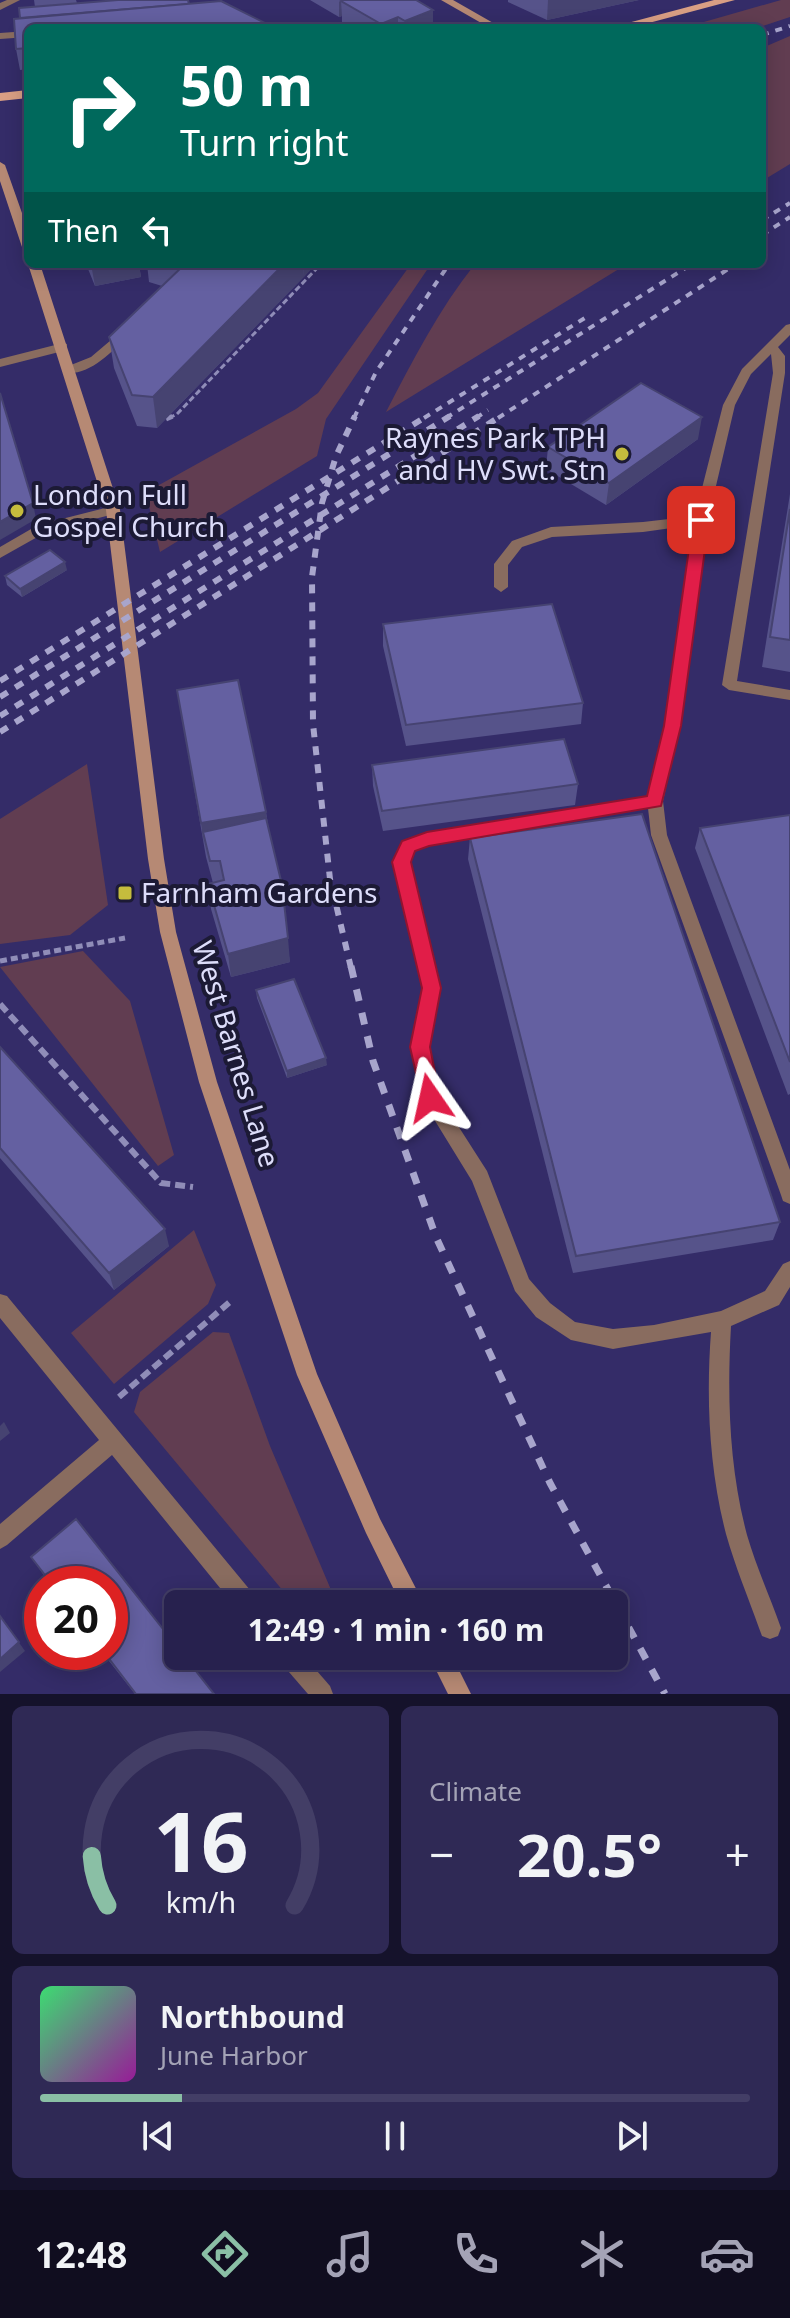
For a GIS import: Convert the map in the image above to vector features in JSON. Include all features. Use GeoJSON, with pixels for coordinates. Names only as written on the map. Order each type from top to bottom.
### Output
{"type":"FeatureCollection","features":[{"type":"Feature","properties":{"kind":"main road"},"geometry":{"type":"LineString","coordinates":[[446,0],[490,24]]}},
{"type":"Feature","properties":{"kind":"main road"},"geometry":{"type":"LineString","coordinates":[[631,24],[729,0]]}},
{"type":"Feature","properties":{"kind":"main road"},"geometry":{"type":"LineString","coordinates":[[0,97],[24,94]]}},
{"type":"Feature","properties":{"kind":"main road"},"geometry":{"type":"LineString","coordinates":[[0,165],[24,235]]}},
{"type":"Feature","properties":{"kind":"main road","name":"West Barnes Lane"},"geometry":{"type":"LineString","coordinates":[[35,268],[113,510],[156,859],[168,932],[204,1067],[307,1375],[373,1526],[406,1590]]}},
{"type":"Feature","properties":{"kind":"main road"},"geometry":{"type":"LineString","coordinates":[[447,1670],[460,1694]]}},
{"type":"Feature","properties":{"kind":"street"},"geometry":{"type":"LineString","coordinates":[[0,7],[15,0]]}},
{"type":"Feature","properties":{"kind":"street"},"geometry":{"type":"LineString","coordinates":[[0,36],[24,34]]}},
{"type":"Feature","properties":{"kind":"street"},"geometry":{"type":"LineString","coordinates":[[70,370],[95,360],[139,320]]}},
{"type":"Feature","properties":{"kind":"street"},"geometry":{"type":"LineString","coordinates":[[790,328],[746,372],[729,405],[701,520],[672,726],[655,801],[659,835],[790,1195]]}},
{"type":"Feature","properties":{"kind":"street"},"geometry":{"type":"LineString","coordinates":[[771,346],[779,356],[779,373],[729,685],[790,695]]}},
{"type":"Feature","properties":{"kind":"street"},"geometry":{"type":"LineString","coordinates":[[0,363],[63,347]]}},
{"type":"Feature","properties":{"kind":"street"},"geometry":{"type":"LineString","coordinates":[[0,553],[43,528],[113,510]]}},
{"type":"Feature","properties":{"kind":"street"},"geometry":{"type":"LineString","coordinates":[[501,587],[501,564],[517,544],[551,532],[701,520]]}},
{"type":"Feature","properties":{"kind":"street"},"geometry":{"type":"LineString","coordinates":[[655,801],[427,839],[408,846],[401,862],[431,988],[420,1047],[430,1098],[480,1177],[522,1285],[543,1310],[571,1331],[613,1339],[722,1320],[772,1298],[790,1270]]}},
{"type":"Feature","properties":{"kind":"street"},"geometry":{"type":"LineString","coordinates":[[0,1303],[235,1590]]}},
{"type":"Feature","properties":{"kind":"street"},"geometry":{"type":"LineString","coordinates":[[722,1320],[718,1376],[722,1453],[737,1534],[770,1628]]}},
{"type":"Feature","properties":{"kind":"street"},"geometry":{"type":"LineString","coordinates":[[0,1538],[113,1441]]}},
{"type":"Feature","properties":{"kind":"street"},"geometry":{"type":"LineString","coordinates":[[302,1670],[322,1694]]}},
{"type":"Feature","properties":{"kind":"path"},"geometry":{"type":"LineString","coordinates":[[166,419],[177,414],[317,268]]}},
{"type":"Feature","properties":{"kind":"path"},"geometry":{"type":"LineString","coordinates":[[0,961],[125,938]]}},
{"type":"Feature","properties":{"kind":"path"},"geometry":{"type":"LineString","coordinates":[[0,1004],[161,1183],[193,1187]]}},
{"type":"Feature","properties":{"kind":"path"},"geometry":{"type":"LineString","coordinates":[[94,1418],[231,1301]]}},
{"type":"Feature","properties":{"kind":"shaded area"},"geometry":{"type":"Polygon","coordinates":[[[790,0],[790,17],[766,25],[697,24],[790,0]]]}},
{"type":"Feature","properties":{"kind":"shaded area"},"geometry":{"type":"Polygon","coordinates":[[[790,36],[790,164],[766,179],[766,46],[790,36]]]}},
{"type":"Feature","properties":{"kind":"shaded area"},"geometry":{"type":"Polygon","coordinates":[[[408,268],[428,268],[326,419],[317,456],[160,552],[149,506],[150,490],[296,409],[318,393],[408,268]]]}},
{"type":"Feature","properties":{"kind":"shaded area"},"geometry":{"type":"Polygon","coordinates":[[[472,268],[620,268],[386,412],[438,317],[472,268]]]}},
{"type":"Feature","properties":{"kind":"shaded area"},"geometry":{"type":"Polygon","coordinates":[[[87,764],[108,905],[70,935],[0,944],[0,819],[87,764]]]}},
{"type":"Feature","properties":{"kind":"shaded area"},"geometry":{"type":"Polygon","coordinates":[[[83,951],[130,1001],[174,1155],[158,1166],[0,967],[83,951]]]}},
{"type":"Feature","properties":{"kind":"shaded area"},"geometry":{"type":"Polygon","coordinates":[[[194,1230],[216,1285],[208,1304],[114,1384],[71,1333],[194,1230]]]}},
{"type":"Feature","properties":{"kind":"shaded area"},"geometry":{"type":"Polygon","coordinates":[[[213,1332],[229,1333],[270,1446],[331,1590],[282,1590],[134,1412],[140,1392],[213,1332]]]}},
{"type":"Feature","properties":{"kind":"building"},"geometry":{"type":"Polygon","coordinates":[[[118,0],[188,0],[189,4],[20,18],[19,8],[118,0]]]}},
{"type":"Feature","properties":{"kind":"building"},"geometry":{"type":"Polygon","coordinates":[[[343,0],[416,0],[433,10],[405,21],[398,17],[381,24],[343,0]]]}},
{"type":"Feature","properties":{"kind":"building"},"geometry":{"type":"Polygon","coordinates":[[[221,1],[267,24],[24,24],[24,48],[16,49],[14,19],[221,1]]]}},
{"type":"Feature","properties":{"kind":"building"},"geometry":{"type":"Polygon","coordinates":[[[181,268],[280,268],[153,397],[132,395],[109,337],[181,268]]]}},
{"type":"Feature","properties":{"kind":"building"},"geometry":{"type":"Polygon","coordinates":[[[641,383],[702,417],[609,483],[548,447],[641,383]]]}},
{"type":"Feature","properties":{"kind":"building"},"geometry":{"type":"Polygon","coordinates":[[[0,393],[33,503],[0,522],[0,393]]]}},
{"type":"Feature","properties":{"kind":"building"},"geometry":{"type":"Polygon","coordinates":[[[790,509],[790,640],[770,637],[790,509]]]}},
{"type":"Feature","properties":{"kind":"building"},"geometry":{"type":"Polygon","coordinates":[[[50,550],[65,562],[20,589],[5,576],[50,550]]]}},
{"type":"Feature","properties":{"kind":"building"},"geometry":{"type":"Polygon","coordinates":[[[552,604],[583,703],[406,725],[383,624],[552,604]]]}},
{"type":"Feature","properties":{"kind":"building"},"geometry":{"type":"Polygon","coordinates":[[[238,680],[266,812],[201,823],[177,690],[238,680]]]}},
{"type":"Feature","properties":{"kind":"building"},"geometry":{"type":"Polygon","coordinates":[[[564,739],[578,784],[382,811],[372,765],[564,739]]]}},
{"type":"Feature","properties":{"kind":"building"},"geometry":{"type":"Polygon","coordinates":[[[642,814],[780,1222],[576,1256],[470,838],[642,814]]]}},
{"type":"Feature","properties":{"kind":"building"},"geometry":{"type":"Polygon","coordinates":[[[790,815],[790,1062],[700,828],[790,815]]]}},
{"type":"Feature","properties":{"kind":"building"},"geometry":{"type":"Polygon","coordinates":[[[266,818],[282,885],[288,938],[228,954],[208,884],[224,880],[220,861],[210,861],[203,832],[266,818]]]}},
{"type":"Feature","properties":{"kind":"building"},"geometry":{"type":"Polygon","coordinates":[[[294,979],[326,1058],[287,1071],[256,990],[294,979]]]}},
{"type":"Feature","properties":{"kind":"building"},"geometry":{"type":"Polygon","coordinates":[[[0,1047],[165,1229],[109,1273],[0,1148],[0,1047]]]}},
{"type":"Feature","properties":{"kind":"building"},"geometry":{"type":"Polygon","coordinates":[[[76,1519],[113,1566],[38,1566],[31,1557],[76,1519]]]}},
{"type":"Feature","properties":{"kind":"building"},"geometry":{"type":"Polygon","coordinates":[[[128,1585],[164,1630],[164,1670],[195,1670],[214,1694],[136,1694],[118,1670],[128,1670],[128,1585]]]}},
{"type":"Feature","properties":{"kind":"building"},"geometry":{"type":"Polygon","coordinates":[[[0,1616],[19,1642],[0,1659],[0,1616]]]}},
{"type":"Feature","properties":{"kind":"railway"},"geometry":{"type":"LineString","coordinates":[[766,34],[790,26]]}},
{"type":"Feature","properties":{"kind":"railway"},"geometry":{"type":"LineString","coordinates":[[766,218],[790,203]]}},
{"type":"Feature","properties":{"kind":"railway"},"geometry":{"type":"LineString","coordinates":[[766,232],[790,217]]}},
{"type":"Feature","properties":{"kind":"railway"},"geometry":{"type":"LineString","coordinates":[[354,418],[376,372],[446,268]]}},
{"type":"Feature","properties":{"kind":"railway"},"geometry":{"type":"LineString","coordinates":[[446,418],[686,268]]}},
{"type":"Feature","properties":{"kind":"railway"},"geometry":{"type":"LineString","coordinates":[[498,418],[730,268]]}},
{"type":"Feature","properties":{"kind":"railway"},"geometry":{"type":"LineString","coordinates":[[424,418],[588,316]]}},
{"type":"Feature","properties":{"kind":"railway"},"geometry":{"type":"LineString","coordinates":[[479,416],[488,410]]}},
{"type":"Feature","properties":{"kind":"railway"},"geometry":{"type":"LineString","coordinates":[[330,476],[355,416]]}},
{"type":"Feature","properties":{"kind":"railway"},"geometry":{"type":"LineString","coordinates":[[330,476],[427,416]]}},
{"type":"Feature","properties":{"kind":"railway"},"geometry":{"type":"LineString","coordinates":[[325,494],[450,416]]}},
{"type":"Feature","properties":{"kind":"railway"},"geometry":{"type":"LineString","coordinates":[[320,515],[479,416]]}},
{"type":"Feature","properties":{"kind":"railway"},"geometry":{"type":"LineString","coordinates":[[318,531],[501,416]]}},
{"type":"Feature","properties":{"kind":"railway"},"geometry":{"type":"LineString","coordinates":[[0,681],[330,476]]}},
{"type":"Feature","properties":{"kind":"railway"},"geometry":{"type":"LineString","coordinates":[[325,494],[330,476]]}},
{"type":"Feature","properties":{"kind":"railway"},"geometry":{"type":"LineString","coordinates":[[0,697],[325,494]]}},
{"type":"Feature","properties":{"kind":"railway"},"geometry":{"type":"LineString","coordinates":[[320,515],[325,494]]}},
{"type":"Feature","properties":{"kind":"railway"},"geometry":{"type":"LineString","coordinates":[[0,716],[320,515]]}},
{"type":"Feature","properties":{"kind":"railway"},"geometry":{"type":"LineString","coordinates":[[318,531],[320,515]]}},
{"type":"Feature","properties":{"kind":"railway"},"geometry":{"type":"LineString","coordinates":[[0,732],[318,531]]}},
{"type":"Feature","properties":{"kind":"railway"},"geometry":{"type":"LineString","coordinates":[[318,531],[312,577],[313,724],[330,879],[351,968]]}},
{"type":"Feature","properties":{"kind":"railway"},"geometry":{"type":"LineString","coordinates":[[351,966],[373,1061],[436,1237],[550,1483],[665,1694]]}},
{"type":"Feature","properties":{"kind":"place","name":"Raynes Park TPH and HV Swt. Stn"},"geometry":{"type":"Point","coordinates":[622,454]}},
{"type":"Feature","properties":{"kind":"place","name":"London Full Gospel Church"},"geometry":{"type":"Point","coordinates":[17,511]}},
{"type":"Feature","properties":{"kind":"place","name":"Farnham Gardens"},"geometry":{"type":"Point","coordinates":[125,893]}},
{"type":"Feature","properties":{"kind":"route"},"geometry":{"type":"LineString","coordinates":[[430,1098],[420,1047],[431,988],[401,862],[408,846],[427,839],[655,801],[672,726],[701,520]]}}]}
